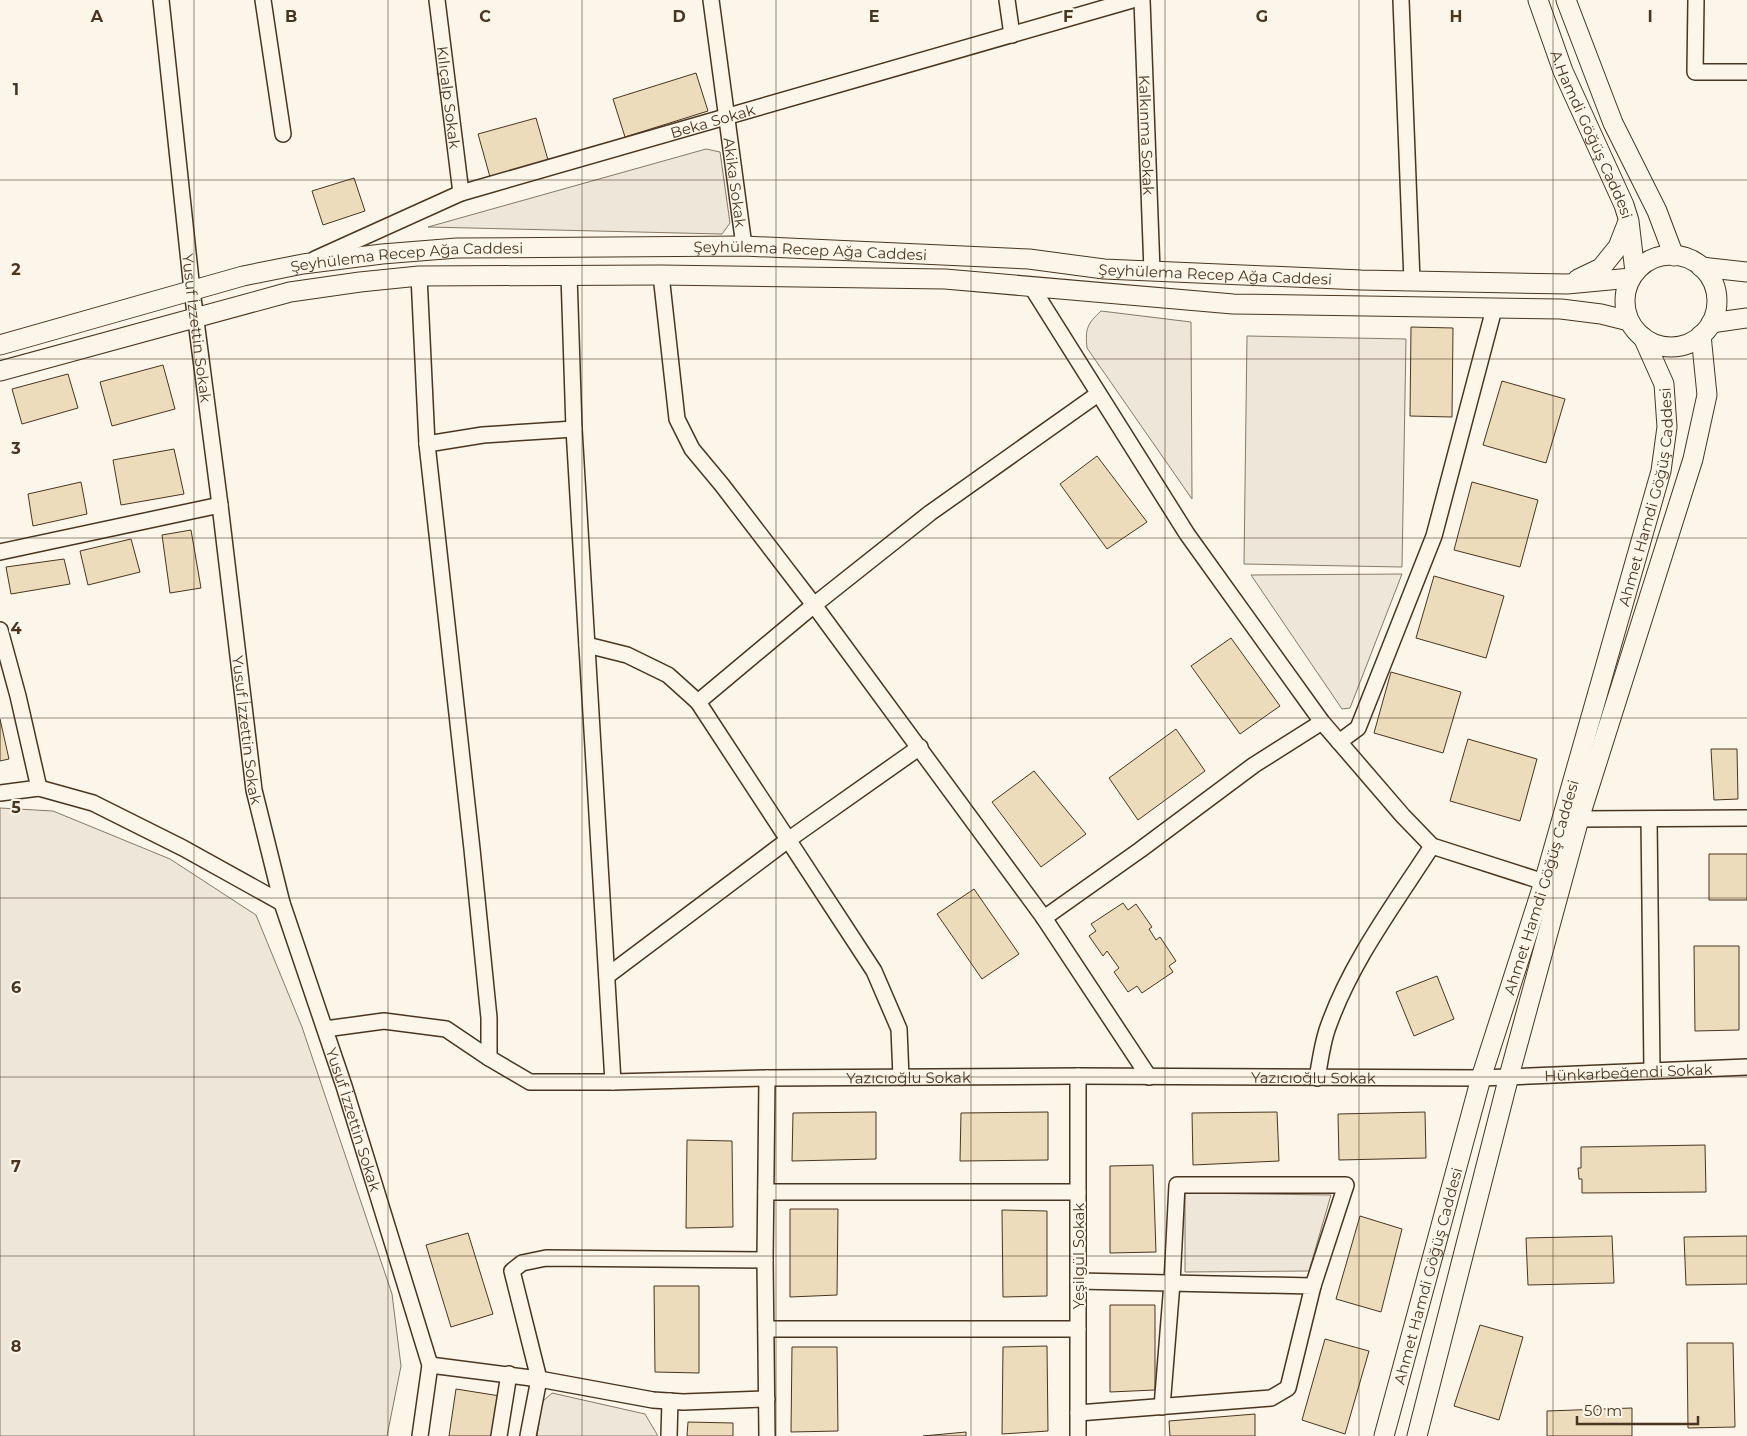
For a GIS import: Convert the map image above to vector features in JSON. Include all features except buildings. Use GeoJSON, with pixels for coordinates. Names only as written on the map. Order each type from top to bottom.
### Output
{"type":"FeatureCollection","features":[{"type":"Feature","properties":{"kind":"street","name":"Yusuf İzzettin Sokak"},"geometry":{"type":"LineString","coordinates":[[161,0],[192,290],[254,790],[282,904],[325,1029],[430,1365],[420,1436]]}},
{"type":"Feature","properties":{"kind":"street"},"geometry":{"type":"LineString","coordinates":[[263,0],[283,134]]}},
{"type":"Feature","properties":{"kind":"street","name":"Kılıçalp Sokak"},"geometry":{"type":"LineString","coordinates":[[437,0],[461,193]]}},
{"type":"Feature","properties":{"kind":"street","name":"Akika Sokak"},"geometry":{"type":"LineString","coordinates":[[710,0],[744,246]]}},
{"type":"Feature","properties":{"kind":"street"},"geometry":{"type":"LineString","coordinates":[[1007,0],[1012,35]]}},
{"type":"Feature","properties":{"kind":"street","name":"Beka Sokak"},"geometry":{"type":"LineString","coordinates":[[302,264],[461,193],[1132,0]]}},
{"type":"Feature","properties":{"kind":"street","name":"Kalkınma Sokak"},"geometry":{"type":"LineString","coordinates":[[1142,0],[1152,271]]}},
{"type":"Feature","properties":{"kind":"street"},"geometry":{"type":"LineString","coordinates":[[1401,0],[1412,281]]}},
{"type":"Feature","properties":{"kind":"street","name":"A.Hamdi Göğüş Caddesi"},"geometry":{"type":"LineString","coordinates":[[1538,0],[1563,71],[1624,205],[1628,220],[1633,275],[1625,299],[1629,321]]}},
{"type":"Feature","properties":{"kind":"street","name":"A.Hamdi Göğüş Caddesi"},"geometry":{"type":"LineString","coordinates":[[1566,0],[1613,123],[1657,211],[1674,256]]}},
{"type":"Feature","properties":{"kind":"street"},"geometry":{"type":"LineString","coordinates":[[1696,0],[1695,72],[1747,72]]}},
{"type":"Feature","properties":{"kind":"street"},"geometry":{"type":"LineString","coordinates":[[1567,284],[1600,268],[1618,247],[1628,220]]}},
{"type":"Feature","properties":{"kind":"street","name":"Şeyhülema Recep Ağa Caddesi"},"geometry":{"type":"LineString","coordinates":[[0,345],[243,276],[302,264],[382,254],[457,248],[744,246],[1019,259],[1104,269],[1412,281],[1567,284],[1633,275]]}},
{"type":"Feature","properties":{"kind":"street"},"geometry":{"type":"LineString","coordinates":[[1629,321],[1643,338],[1657,344],[1672,347],[1688,343],[1706,329],[1714,315],[1716,298],[1712,281],[1701,267],[1689,259],[1667,256],[1653,259],[1640,267],[1633,275]]}},
{"type":"Feature","properties":{"kind":"street"},"geometry":{"type":"LineString","coordinates":[[1701,267],[1747,272]]}},
{"type":"Feature","properties":{"kind":"street"},"geometry":{"type":"LineString","coordinates":[[569,275],[574,429],[613,1082]]}},
{"type":"Feature","properties":{"kind":"street","name":"Şeyhülema Recep Ağa Caddesi"},"geometry":{"type":"LineString","coordinates":[[0,371],[290,292],[418,276],[661,275],[945,279],[1233,304],[1561,309],[1600,314],[1629,321]]}},
{"type":"Feature","properties":{"kind":"street"},"geometry":{"type":"LineString","coordinates":[[661,275],[677,419],[692,449],[814,605],[920,747],[1044,918],[1149,1077]]}},
{"type":"Feature","properties":{"kind":"street"},"geometry":{"type":"LineString","coordinates":[[418,276],[427,444],[472,849],[489,1018],[489,1058]]}},
{"type":"Feature","properties":{"kind":"street"},"geometry":{"type":"LineString","coordinates":[[1031,286],[1186,534],[1322,722],[1403,816],[1432,846],[1544,882]]}},
{"type":"Feature","properties":{"kind":"street"},"geometry":{"type":"LineString","coordinates":[[1340,742],[1358,728],[1434,536],[1494,309]]}},
{"type":"Feature","properties":{"kind":"street"},"geometry":{"type":"LineString","coordinates":[[1706,329],[1747,318]]}},
{"type":"Feature","properties":{"kind":"street","name":"Ahmet Hamdi Göğüş Caddesi"},"geometry":{"type":"LineString","coordinates":[[1417,1436],[1509,1076],[1579,819],[1693,459],[1707,395],[1706,329]]}},
{"type":"Feature","properties":{"kind":"street","name":"Ahmet Hamdi Göğüş Caddesi"},"geometry":{"type":"LineString","coordinates":[[1384,1436],[1481,1078],[1544,882],[1661,471],[1667,427],[1664,384],[1643,338]]}},
{"type":"Feature","properties":{"kind":"street"},"geometry":{"type":"LineString","coordinates":[[698,702],[814,605],[930,513],[1098,394]]}},
{"type":"Feature","properties":{"kind":"street"},"geometry":{"type":"LineString","coordinates":[[427,444],[484,435],[574,429]]}},
{"type":"Feature","properties":{"kind":"street"},"geometry":{"type":"LineString","coordinates":[[0,552],[220,505]]}},
{"type":"Feature","properties":{"kind":"street"},"geometry":{"type":"LineString","coordinates":[[0,630],[18,696],[39,788]]}},
{"type":"Feature","properties":{"kind":"street"},"geometry":{"type":"LineString","coordinates":[[587,645],[627,655],[668,676],[698,702],[874,971],[899,1029],[901,1077]]}},
{"type":"Feature","properties":{"kind":"street"},"geometry":{"type":"LineString","coordinates":[[1044,918],[1140,850],[1254,765],[1322,722]]}},
{"type":"Feature","properties":{"kind":"street"},"geometry":{"type":"LineString","coordinates":[[607,976],[788,840],[920,747]]}},
{"type":"Feature","properties":{"kind":"street"},"geometry":{"type":"LineString","coordinates":[[0,793],[39,788],[93,803],[183,848],[282,904]]}},
{"type":"Feature","properties":{"kind":"street"},"geometry":{"type":"LineString","coordinates":[[1579,819],[1747,818]]}},
{"type":"Feature","properties":{"kind":"street"},"geometry":{"type":"LineString","coordinates":[[1649,819],[1652,1070]]}},
{"type":"Feature","properties":{"kind":"street"},"geometry":{"type":"LineString","coordinates":[[1317,1078],[1327,1031],[1343,991],[1363,955],[1432,846]]}},
{"type":"Feature","properties":{"kind":"street","name":"Yazıcıoğlu Sokak"},"geometry":{"type":"LineString","coordinates":[[325,1029],[384,1021],[446,1029],[489,1058],[530,1082],[901,1077],[1481,1078],[1509,1076]]}},
{"type":"Feature","properties":{"kind":"street","name":"Hünkarbeğendi Sokak"},"geometry":{"type":"LineString","coordinates":[[1509,1076],[1747,1067]]}},
{"type":"Feature","properties":{"kind":"street","name":"Yeşilgül Sokak"},"geometry":{"type":"LineString","coordinates":[[1078,1076],[1078,1436]]}},
{"type":"Feature","properties":{"kind":"street"},"geometry":{"type":"LineString","coordinates":[[767,1078],[765,1260],[767,1436]]}},
{"type":"Feature","properties":{"kind":"street"},"geometry":{"type":"LineString","coordinates":[[1078,1413],[1162,1407],[1271,1398],[1288,1388],[1313,1286],[1346,1185],[1177,1185],[1172,1283],[1162,1407]]}},
{"type":"Feature","properties":{"kind":"street"},"geometry":{"type":"LineString","coordinates":[[766,1192],[1078,1192]]}},
{"type":"Feature","properties":{"kind":"street"},"geometry":{"type":"LineString","coordinates":[[528,1436],[539,1379],[512,1271],[518,1265],[546,1258],[765,1260]]}},
{"type":"Feature","properties":{"kind":"street"},"geometry":{"type":"LineString","coordinates":[[1078,1281],[1313,1286]]}},
{"type":"Feature","properties":{"kind":"street"},"geometry":{"type":"LineString","coordinates":[[766,1329],[1078,1329]]}},
{"type":"Feature","properties":{"kind":"street"},"geometry":{"type":"LineString","coordinates":[[430,1365],[509,1374],[653,1400],[767,1399]]}},
{"type":"Feature","properties":{"kind":"street"},"geometry":{"type":"LineString","coordinates":[[500,1436],[509,1374]]}},
{"type":"Feature","properties":{"kind":"street"},"geometry":{"type":"LineString","coordinates":[[669,1436],[670,1401]]}},
{"type":"Feature","properties":{"kind":"shaded area"},"geometry":{"type":"Polygon","coordinates":[[[706,149],[720,152],[730,223],[722,234],[428,227],[706,149]]]}},
{"type":"Feature","properties":{"kind":"shaded area"},"geometry":{"type":"Polygon","coordinates":[[[1101,311],[1191,322],[1192,499],[1087,348],[1086,336],[1088,327],[1101,311]]]}},
{"type":"Feature","properties":{"kind":"shaded area"},"geometry":{"type":"Polygon","coordinates":[[[1247,336],[1406,339],[1402,567],[1244,564],[1247,336]]]}},
{"type":"Feature","properties":{"kind":"shaded area"},"geometry":{"type":"Polygon","coordinates":[[[1402,574],[1350,708],[1342,709],[1251,575],[1402,574]]]}},
{"type":"Feature","properties":{"kind":"shaded area"},"geometry":{"type":"Polygon","coordinates":[[[0,808],[53,811],[170,859],[256,915],[302,1027],[392,1294],[401,1366],[387,1436],[0,1436],[0,808]]]}},
{"type":"Feature","properties":{"kind":"shaded area"},"geometry":{"type":"Polygon","coordinates":[[[1185,1193],[1331,1195],[1309,1271],[1185,1272],[1185,1193]]]}},
{"type":"Feature","properties":{"kind":"shaded area"},"geometry":{"type":"Polygon","coordinates":[[[552,1393],[645,1414],[658,1436],[537,1436],[542,1402],[552,1393]]]}}]}
